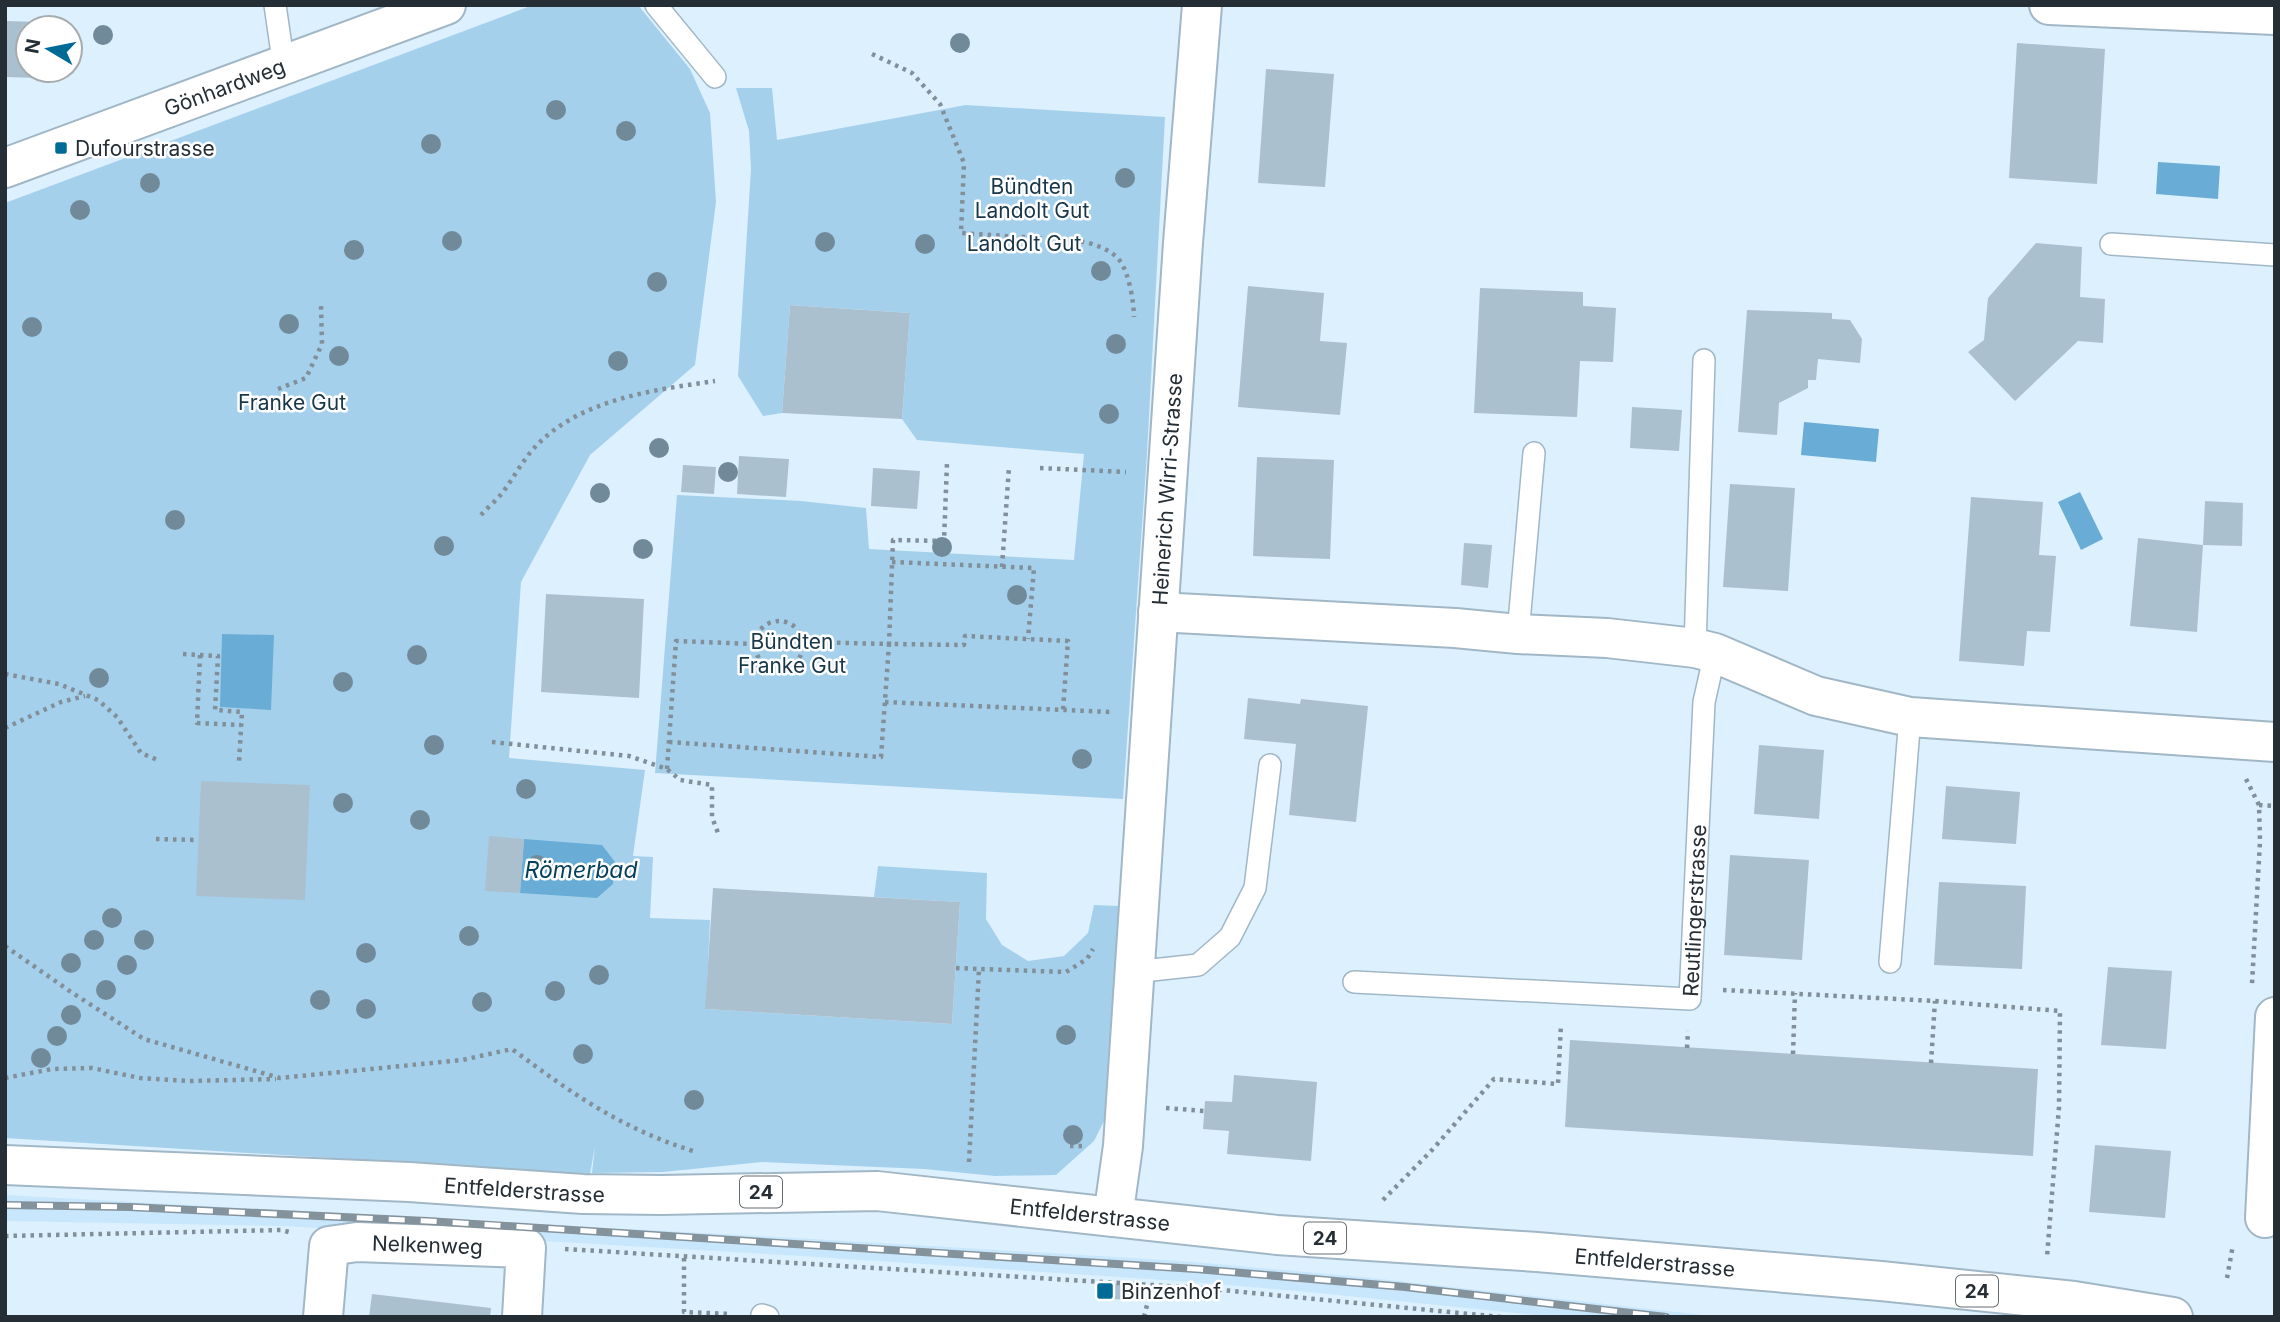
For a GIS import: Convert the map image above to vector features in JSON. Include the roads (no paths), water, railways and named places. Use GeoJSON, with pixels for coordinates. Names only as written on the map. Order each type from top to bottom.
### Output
{"type":"FeatureCollection","features":[{"type":"Feature","properties":{"kind":"street","name":"Gönhardweg"},"geometry":{"type":"LineString","coordinates":[[5,168],[446,5]]}},
{"type":"Feature","properties":{"kind":"street","name":"Heinerich Wirri-Strasse"},"geometry":{"type":"LineString","coordinates":[[1113,1217],[1123,1146],[1183,243],[1202,5]]}},
{"type":"Feature","properties":{"kind":"street"},"geometry":{"type":"LineString","coordinates":[[2049,5],[2275,15]]}},
{"type":"Feature","properties":{"kind":"street"},"geometry":{"type":"LineString","coordinates":[[1158,612],[1607,638],[1705,651],[1816,696],[1910,717],[2275,743]]}},
{"type":"Feature","properties":{"kind":"street"},"geometry":{"type":"LineString","coordinates":[[2265,1219],[2275,1017]]}},
{"type":"Feature","properties":{"kind":"street","name":"Entfelderstrasse"},"geometry":{"type":"LineString","coordinates":[[5,1165],[396,1181],[583,1194],[877,1191],[1277,1235],[1537,1252],[1881,1281],[2074,1301],[2168,1316]]}},
{"type":"Feature","properties":{"kind":"street","name":"Nelkenweg"},"geometry":{"type":"LineString","coordinates":[[323,1317],[329,1246],[357,1242],[526,1248],[522,1317]]}},
{"type":"Feature","properties":{"kind":"lane"},"geometry":{"type":"LineString","coordinates":[[275,5],[284,67]]}},
{"type":"Feature","properties":{"kind":"lane"},"geometry":{"type":"LineString","coordinates":[[656,5],[715,77]]}},
{"type":"Feature","properties":{"kind":"lane"},"geometry":{"type":"LineString","coordinates":[[2111,244],[2275,255]]}},
{"type":"Feature","properties":{"kind":"lane","name":"Reutlingerstrasse"},"geometry":{"type":"LineString","coordinates":[[1354,982],[1690,999],[1704,702],[1704,360]]}},
{"type":"Feature","properties":{"kind":"lane"},"geometry":{"type":"LineString","coordinates":[[1518,634],[1534,453]]}},
{"type":"Feature","properties":{"kind":"lane"},"geometry":{"type":"LineString","coordinates":[[1890,962],[1910,717]]}},
{"type":"Feature","properties":{"kind":"lane"},"geometry":{"type":"LineString","coordinates":[[1134,972],[1198,965],[1230,937],[1255,888],[1270,765]]}},
{"type":"Feature","properties":{"kind":"water"},"geometry":{"type":"Polygon","coordinates":[[[2158,162],[2220,166],[2218,199],[2156,194],[2158,162]]]}},
{"type":"Feature","properties":{"kind":"water"},"geometry":{"type":"Polygon","coordinates":[[[1804,422],[1879,429],[1876,462],[1801,455],[1804,422]]]}},
{"type":"Feature","properties":{"kind":"water"},"geometry":{"type":"Polygon","coordinates":[[[2080,492],[2103,539],[2081,550],[2058,502],[2080,492]]]}},
{"type":"Feature","properties":{"kind":"water"},"geometry":{"type":"Polygon","coordinates":[[[222,634],[274,635],[271,710],[220,707],[222,634]]]}},
{"type":"Feature","properties":{"kind":"water","name":"Römerbad"},"geometry":{"type":"Polygon","coordinates":[[[524,839],[602,845],[615,862],[613,884],[597,898],[520,893],[524,839]]]}},
{"type":"Feature","properties":{"kind":"railway"},"geometry":{"type":"LineString","coordinates":[[5,1205],[129,1207],[427,1221],[1196,1269],[1405,1287],[1666,1317]]}},
{"type":"Feature","properties":{"kind":"place","name":"Dufourstrasse"},"geometry":{"type":"Point","coordinates":[61,148]}},
{"type":"Feature","properties":{"kind":"place","name":"Binzenhof"},"geometry":{"type":"Point","coordinates":[1105,1291]}},
{"type":"Feature","properties":{"kind":"park label","name":"Bündten Landolt Gut"},"geometry":{"type":"Point","coordinates":[1032,198]}},
{"type":"Feature","properties":{"kind":"park label","name":"Landolt Gut"},"geometry":{"type":"Point","coordinates":[1024,243]}},
{"type":"Feature","properties":{"kind":"park label","name":"Franke Gut"},"geometry":{"type":"Point","coordinates":[292,402]}},
{"type":"Feature","properties":{"kind":"park label","name":"Bündten Franke Gut"},"geometry":{"type":"Point","coordinates":[792,653]}}]}
